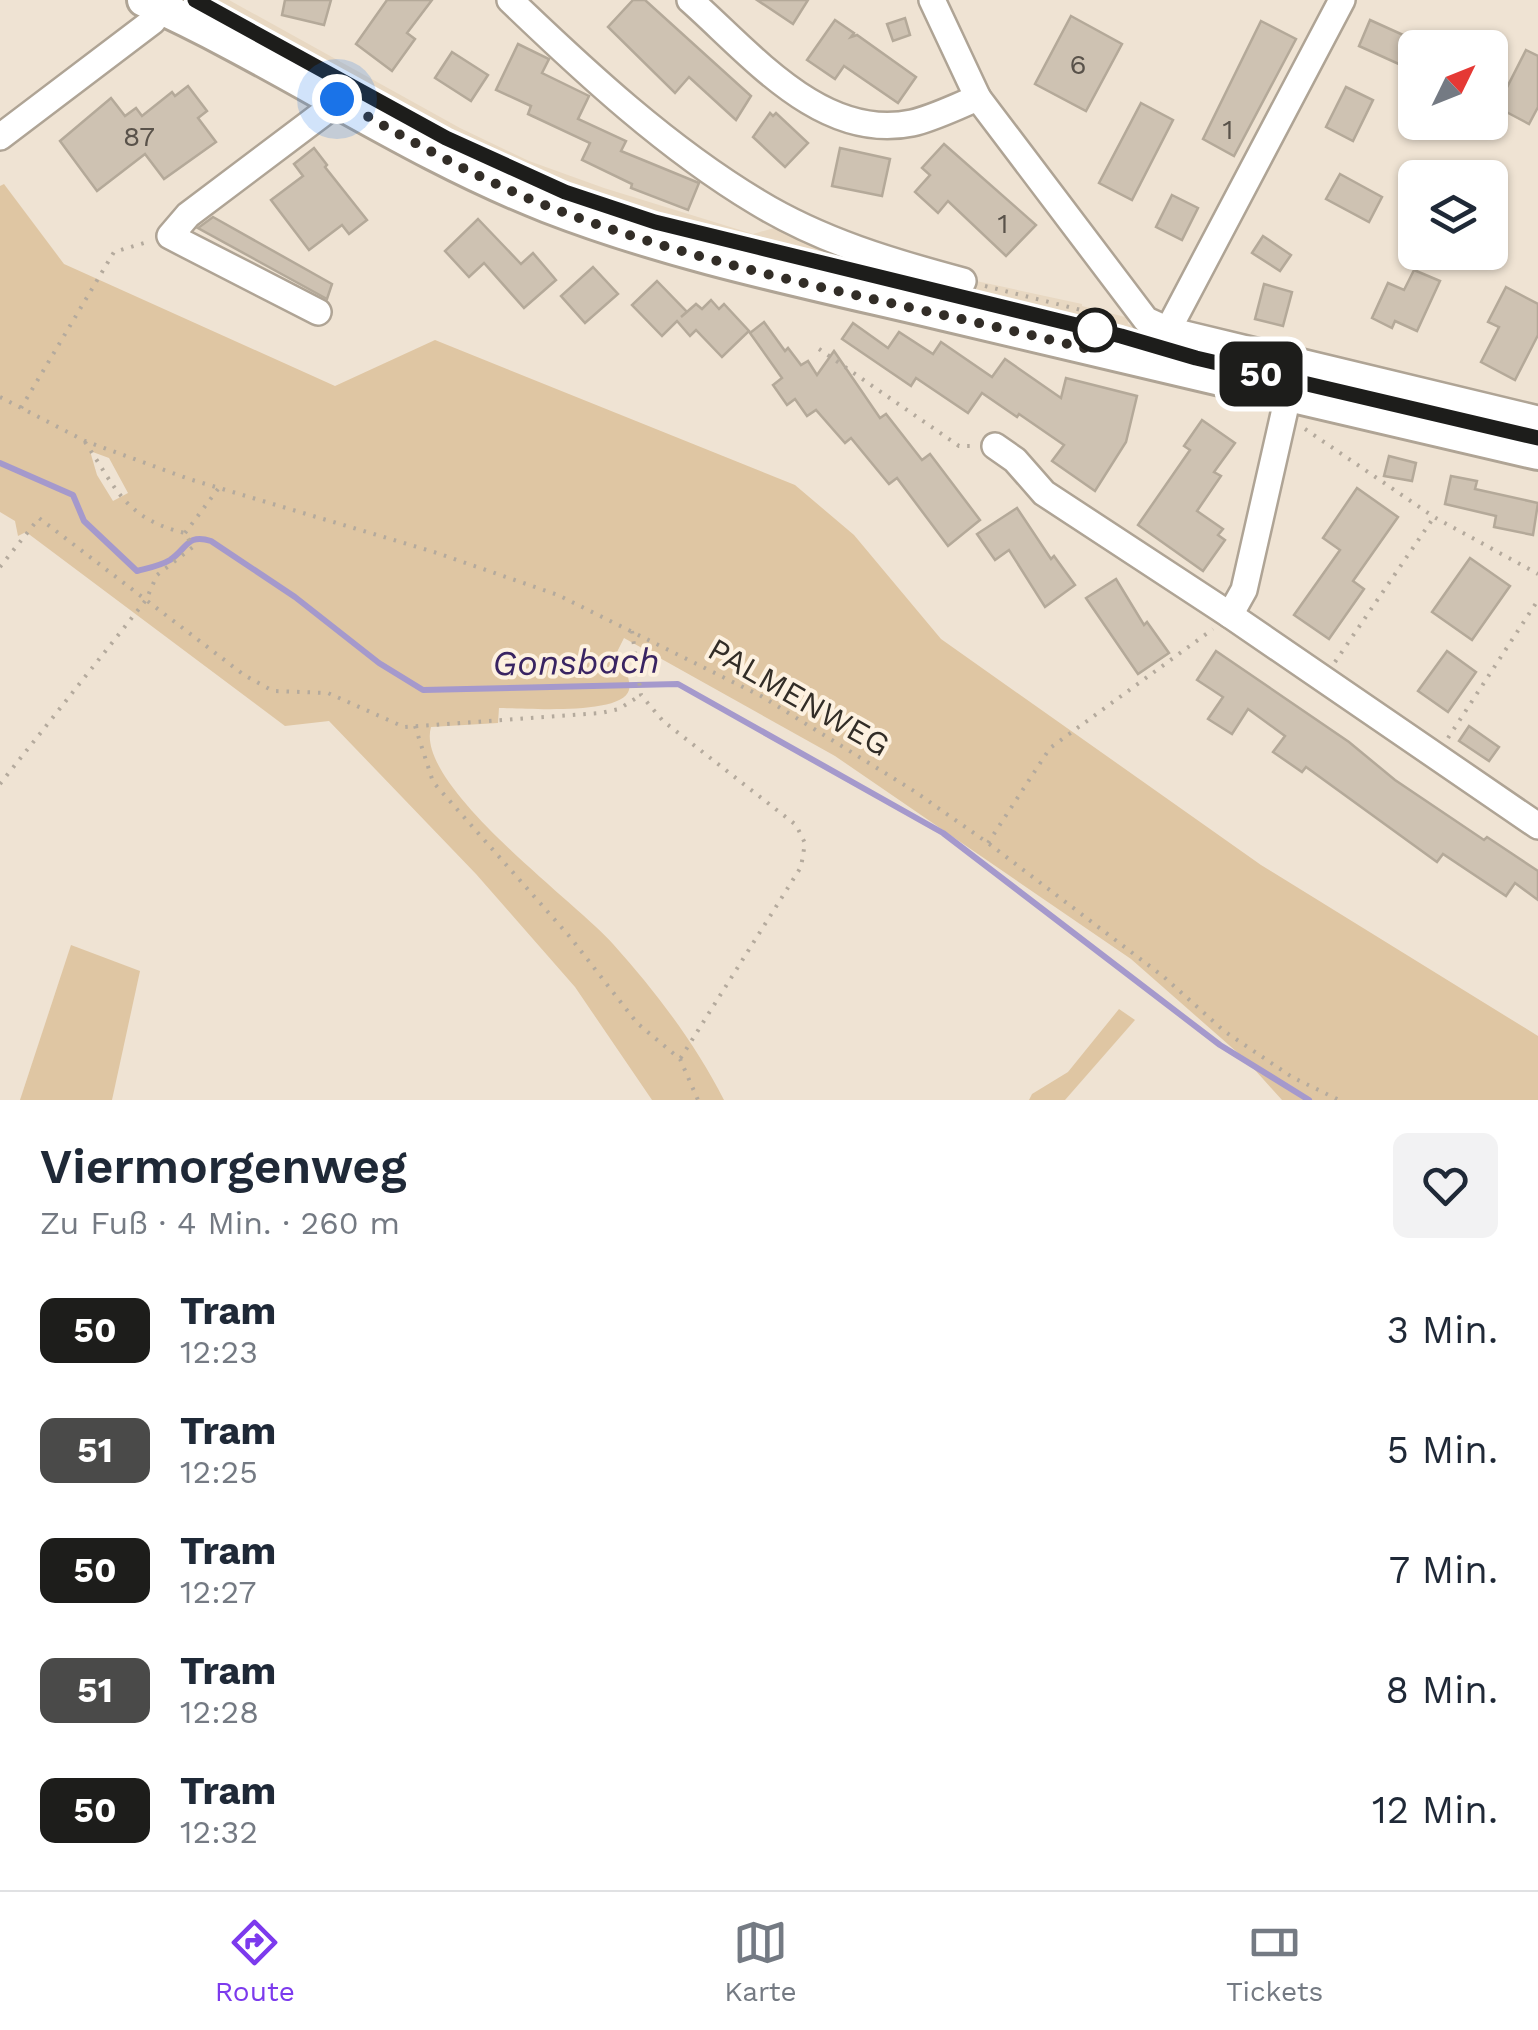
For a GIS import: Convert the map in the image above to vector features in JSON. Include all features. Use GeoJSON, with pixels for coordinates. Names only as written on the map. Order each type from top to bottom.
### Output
{"type":"FeatureCollection","features":[{"type":"Feature","properties":{"kind":"main road"},"geometry":{"type":"LineString","coordinates":[[153,4],[228,40],[484,178],[630,235],[725,262],[1538,453]]}},
{"type":"Feature","properties":{"kind":"street"},"geometry":{"type":"LineString","coordinates":[[510,0],[653,128],[758,203],[872,256],[974,283]]}},
{"type":"Feature","properties":{"kind":"street"},"geometry":{"type":"LineString","coordinates":[[690,0],[818,109],[861,124],[912,123],[978,98]]}},
{"type":"Feature","properties":{"kind":"street"},"geometry":{"type":"LineString","coordinates":[[932,0],[978,98],[1146,320],[1168,330],[1538,418]]}},
{"type":"Feature","properties":{"kind":"street"},"geometry":{"type":"LineString","coordinates":[[1160,365],[1168,330],[1342,0]]}},
{"type":"Feature","properties":{"kind":"street"},"geometry":{"type":"LineString","coordinates":[[0,136],[154,21],[153,4]]}},
{"type":"Feature","properties":{"kind":"street"},"geometry":{"type":"LineString","coordinates":[[318,312],[170,236],[188,215],[337,99]]}},
{"type":"Feature","properties":{"kind":"street"},"geometry":{"type":"LineString","coordinates":[[1226,618],[1244,590],[1288,396]]}},
{"type":"Feature","properties":{"kind":"street"},"geometry":{"type":"LineString","coordinates":[[995,446],[1015,460],[1044,493],[1538,826]]}},
{"type":"Feature","properties":{"kind":"path"},"geometry":{"type":"LineString","coordinates":[[21,408],[114,252],[170,236]]}},
{"type":"Feature","properties":{"kind":"path"},"geometry":{"type":"LineString","coordinates":[[974,283],[1128,321]]}},
{"type":"Feature","properties":{"kind":"path"},"geometry":{"type":"LineString","coordinates":[[819,349],[964,446]]}},
{"type":"Feature","properties":{"kind":"path","name":"PALMENWEG"},"geometry":{"type":"LineString","coordinates":[[0,397],[85,441],[219,488],[434,552],[558,594],[761,696],[836,740],[988,843],[1164,978],[1224,1031],[1292,1077],[1338,1100]]}},
{"type":"Feature","properties":{"kind":"path"},"geometry":{"type":"LineString","coordinates":[[1306,432],[1434,517],[1538,574]]}},
{"type":"Feature","properties":{"kind":"path"},"geometry":{"type":"LineString","coordinates":[[0,784],[146,600],[157,575],[193,548],[185,534],[141,516],[111,487],[85,441]]}},
{"type":"Feature","properties":{"kind":"path"},"geometry":{"type":"LineString","coordinates":[[185,534],[219,488]]}},
{"type":"Feature","properties":{"kind":"path"},"geometry":{"type":"LineString","coordinates":[[1324,679],[1434,517]]}},
{"type":"Feature","properties":{"kind":"path"},"geometry":{"type":"LineString","coordinates":[[0,566],[38,518],[244,675],[273,691],[328,693],[404,727],[601,713],[619,709],[641,695]]}},
{"type":"Feature","properties":{"kind":"path"},"geometry":{"type":"LineString","coordinates":[[1436,756],[1538,600]]}},
{"type":"Feature","properties":{"kind":"path"},"geometry":{"type":"LineString","coordinates":[[988,843],[1050,748],[1226,618]]}},
{"type":"Feature","properties":{"kind":"path"},"geometry":{"type":"LineString","coordinates":[[632,631],[641,695],[664,721],[796,824],[804,843],[801,867],[680,1059]]}},
{"type":"Feature","properties":{"kind":"path"},"geometry":{"type":"LineString","coordinates":[[415,726],[433,782],[570,937],[637,1024],[680,1059],[698,1100]]}},
{"type":"Feature","properties":{"kind":"shaded area"},"geometry":{"type":"Polygon","coordinates":[[[180,0],[229,0],[460,128],[529,161],[604,188],[753,234],[774,228],[967,279],[1082,304],[1129,318],[1128,324],[1143,329],[1145,345],[747,252],[594,208],[466,155],[180,0]]]}},
{"type":"Feature","properties":{"kind":"shaded area"},"geometry":{"type":"Polygon","coordinates":[[[4,184],[64,264],[335,386],[435,340],[795,485],[854,535],[941,639],[1261,865],[1538,1036],[1538,1100],[1282,1100],[1246,1060],[1131,959],[835,756],[624,638],[617,652],[630,686],[622,698],[591,707],[499,708],[498,723],[431,727],[432,751],[471,810],[594,925],[644,981],[687,1038],[724,1100],[652,1100],[575,987],[476,874],[329,721],[285,726],[26,532],[18,536],[15,521],[0,512],[0,186],[4,184]],[[90,451],[97,475],[113,501],[128,493],[109,458],[90,451]]]}},
{"type":"Feature","properties":{"kind":"shaded area"},"geometry":{"type":"Polygon","coordinates":[[[1185,341],[1538,423],[1538,444],[1181,357],[1185,341]]]}},
{"type":"Feature","properties":{"kind":"shaded area"},"geometry":{"type":"Polygon","coordinates":[[[71,945],[140,971],[112,1100],[20,1100],[71,945]]]}},
{"type":"Feature","properties":{"kind":"shaded area"},"geometry":{"type":"Polygon","coordinates":[[[1119,1009],[1135,1020],[1065,1100],[1029,1100],[1032,1094],[1068,1072],[1119,1009]]]}},
{"type":"Feature","properties":{"kind":"building"},"geometry":{"type":"Polygon","coordinates":[[[285,0],[331,0],[324,25],[282,15],[285,0]]]}},
{"type":"Feature","properties":{"kind":"building"},"geometry":{"type":"Polygon","coordinates":[[[387,0],[432,0],[407,33],[415,39],[392,71],[356,44],[387,0]]]}},
{"type":"Feature","properties":{"kind":"building"},"geometry":{"type":"Polygon","coordinates":[[[633,0],[645,0],[751,96],[736,120],[689,77],[675,93],[608,27],[633,0]]]}},
{"type":"Feature","properties":{"kind":"building"},"geometry":{"type":"Polygon","coordinates":[[[757,0],[808,0],[793,24],[757,0]]]}},
{"type":"Feature","properties":{"kind":"building"},"geometry":{"type":"Polygon","coordinates":[[[1071,16],[1122,44],[1086,111],[1035,84],[1071,16]]]}},
{"type":"Feature","properties":{"kind":"building"},"geometry":{"type":"Polygon","coordinates":[[[905,18],[910,35],[893,41],[887,24],[905,18]]]}},
{"type":"Feature","properties":{"kind":"building"},"geometry":{"type":"Polygon","coordinates":[[[835,20],[854,33],[851,37],[857,35],[916,77],[898,103],[844,66],[835,79],[807,60],[835,20]]]}},
{"type":"Feature","properties":{"kind":"building"},"geometry":{"type":"Polygon","coordinates":[[[1370,20],[1398,33],[1398,64],[1359,46],[1370,20]]]}},
{"type":"Feature","properties":{"kind":"building"},"geometry":{"type":"Polygon","coordinates":[[[1261,21],[1296,39],[1234,156],[1203,139],[1261,21]]]}},
{"type":"Feature","properties":{"kind":"building"},"geometry":{"type":"Polygon","coordinates":[[[518,44],[549,59],[542,73],[589,96],[578,119],[626,141],[621,151],[699,183],[688,210],[631,188],[632,184],[582,160],[590,143],[528,114],[531,106],[496,90],[518,44]]]}},
{"type":"Feature","properties":{"kind":"building"},"geometry":{"type":"Polygon","coordinates":[[[1526,50],[1538,56],[1538,107],[1529,124],[1508,113],[1508,85],[1526,50]]]}},
{"type":"Feature","properties":{"kind":"building"},"geometry":{"type":"Polygon","coordinates":[[[452,52],[488,75],[471,101],[435,78],[452,52]]]}},
{"type":"Feature","properties":{"kind":"building"},"geometry":{"type":"Polygon","coordinates":[[[188,86],[207,111],[198,118],[216,142],[164,179],[145,154],[97,191],[60,141],[111,98],[125,116],[136,108],[142,116],[172,92],[175,96],[188,86]]]}},
{"type":"Feature","properties":{"kind":"building"},"geometry":{"type":"Polygon","coordinates":[[[1346,87],[1373,100],[1353,141],[1326,127],[1346,87]]]}},
{"type":"Feature","properties":{"kind":"building"},"geometry":{"type":"Polygon","coordinates":[[[1141,103],[1173,120],[1132,200],[1099,183],[1141,103]]]}},
{"type":"Feature","properties":{"kind":"building"},"geometry":{"type":"Polygon","coordinates":[[[770,113],[776,113],[808,143],[785,167],[753,137],[770,113]]]}},
{"type":"Feature","properties":{"kind":"building"},"geometry":{"type":"Polygon","coordinates":[[[944,144],[1036,225],[1006,256],[948,201],[938,213],[915,192],[930,175],[922,168],[944,144]]]}},
{"type":"Feature","properties":{"kind":"building"},"geometry":{"type":"Polygon","coordinates":[[[314,148],[367,220],[349,234],[342,225],[309,250],[271,200],[303,176],[294,164],[314,148]]]}},
{"type":"Feature","properties":{"kind":"building"},"geometry":{"type":"Polygon","coordinates":[[[840,148],[890,159],[882,196],[832,186],[840,148]]]}},
{"type":"Feature","properties":{"kind":"building"},"geometry":{"type":"Polygon","coordinates":[[[1340,174],[1382,197],[1369,222],[1326,199],[1340,174]]]}},
{"type":"Feature","properties":{"kind":"building"},"geometry":{"type":"Polygon","coordinates":[[[1172,195],[1198,208],[1182,240],[1156,227],[1172,195]]]}},
{"type":"Feature","properties":{"kind":"building"},"geometry":{"type":"Polygon","coordinates":[[[213,217],[332,284],[327,299],[198,228],[213,217]]]}},
{"type":"Feature","properties":{"kind":"building"},"geometry":{"type":"Polygon","coordinates":[[[478,219],[521,264],[533,253],[556,280],[524,308],[484,263],[469,277],[445,251],[478,219]]]}},
{"type":"Feature","properties":{"kind":"building"},"geometry":{"type":"Polygon","coordinates":[[[1263,236],[1291,255],[1280,271],[1252,253],[1263,236]]]}},
{"type":"Feature","properties":{"kind":"building"},"geometry":{"type":"Polygon","coordinates":[[[593,267],[618,294],[585,323],[561,296],[593,267]]]}},
{"type":"Feature","properties":{"kind":"building"},"geometry":{"type":"Polygon","coordinates":[[[1414,270],[1440,281],[1417,331],[1395,321],[1392,328],[1372,318],[1388,283],[1404,290],[1414,270]]]}},
{"type":"Feature","properties":{"kind":"building"},"geometry":{"type":"Polygon","coordinates":[[[657,281],[687,312],[696,304],[702,309],[711,300],[719,309],[724,304],[749,331],[722,357],[696,330],[690,336],[677,321],[662,336],[632,305],[657,281]]]}},
{"type":"Feature","properties":{"kind":"building"},"geometry":{"type":"Polygon","coordinates":[[[1264,284],[1292,292],[1283,326],[1255,319],[1264,284]]]}},
{"type":"Feature","properties":{"kind":"building"},"geometry":{"type":"Polygon","coordinates":[[[1506,287],[1538,304],[1538,335],[1515,380],[1481,362],[1499,327],[1488,322],[1506,287]]]}},
{"type":"Feature","properties":{"kind":"building"},"geometry":{"type":"Polygon","coordinates":[[[764,322],[785,351],[788,348],[801,365],[808,361],[817,375],[834,351],[880,418],[886,414],[922,460],[930,454],[980,520],[948,546],[897,478],[889,484],[851,438],[845,443],[816,410],[807,416],[795,399],[787,405],[773,385],[782,378],[750,333],[764,322]]]}},
{"type":"Feature","properties":{"kind":"building"},"geometry":{"type":"Polygon","coordinates":[[[853,323],[888,348],[899,332],[933,354],[941,342],[992,377],[1005,359],[1061,398],[1066,378],[1137,396],[1126,442],[1095,491],[1052,461],[1064,445],[982,393],[968,413],[916,378],[911,386],[842,339],[853,323]]]}},
{"type":"Feature","properties":{"kind":"building"},"geometry":{"type":"Polygon","coordinates":[[[1202,420],[1235,443],[1214,472],[1221,476],[1197,511],[1223,529],[1218,535],[1225,540],[1203,571],[1138,525],[1190,450],[1184,446],[1202,420]]]}},
{"type":"Feature","properties":{"kind":"building"},"geometry":{"type":"Polygon","coordinates":[[[1389,456],[1416,463],[1412,481],[1384,476],[1389,456]]]}},
{"type":"Feature","properties":{"kind":"building"},"geometry":{"type":"Polygon","coordinates":[[[1451,476],[1477,481],[1475,489],[1538,503],[1533,535],[1494,527],[1496,516],[1445,504],[1451,476]]]}},
{"type":"Feature","properties":{"kind":"building"},"geometry":{"type":"Polygon","coordinates":[[[1357,488],[1398,517],[1353,581],[1364,589],[1329,639],[1294,615],[1340,550],[1323,538],[1357,488]]]}},
{"type":"Feature","properties":{"kind":"building"},"geometry":{"type":"Polygon","coordinates":[[[1017,508],[1051,559],[1054,556],[1075,585],[1045,607],[1009,550],[995,560],[977,534],[1017,508]]]}},
{"type":"Feature","properties":{"kind":"building"},"geometry":{"type":"Polygon","coordinates":[[[1470,558],[1510,586],[1472,640],[1432,612],[1470,558]]]}},
{"type":"Feature","properties":{"kind":"building"},"geometry":{"type":"Polygon","coordinates":[[[1116,579],[1144,625],[1147,622],[1169,653],[1138,674],[1086,598],[1116,579]]]}},
{"type":"Feature","properties":{"kind":"building"},"geometry":{"type":"Polygon","coordinates":[[[1216,651],[1349,742],[1395,780],[1538,871],[1538,900],[1515,883],[1506,896],[1443,854],[1437,862],[1306,767],[1302,772],[1273,752],[1285,736],[1248,709],[1232,734],[1208,719],[1223,697],[1197,680],[1216,651]]]}},
{"type":"Feature","properties":{"kind":"building"},"geometry":{"type":"Polygon","coordinates":[[[1447,651],[1476,672],[1448,712],[1418,691],[1447,651]]]}},
{"type":"Feature","properties":{"kind":"building"},"geometry":{"type":"Polygon","coordinates":[[[1469,726],[1499,747],[1489,761],[1459,741],[1469,726]]]}},
{"type":"Feature","properties":{"kind":"waterway","name":"Gonsbach"},"geometry":{"type":"LineString","coordinates":[[0,463],[73,495],[84,521],[137,571],[170,560],[192,541],[211,541],[295,597],[379,663],[423,690],[678,684],[943,833],[1220,1045],[1309,1100]]}},
{"type":"Feature","properties":{"kind":"tram line"},"geometry":{"type":"LineString","coordinates":[[195,0],[446,138],[565,192],[655,222],[1121,336],[1196,359],[1538,438]]}},
{"type":"Feature","properties":{"kind":"tram line","name":"50"},"geometry":{"type":"LineString","coordinates":[[195,0],[446,138],[565,192],[655,222],[1121,336],[1196,358],[1538,438]]}},
{"type":"Feature","properties":{"kind":"route"},"geometry":{"type":"LineString","coordinates":[[337,99],[484,178],[630,235],[725,262],[1092,350],[1095,330]]}}]}
